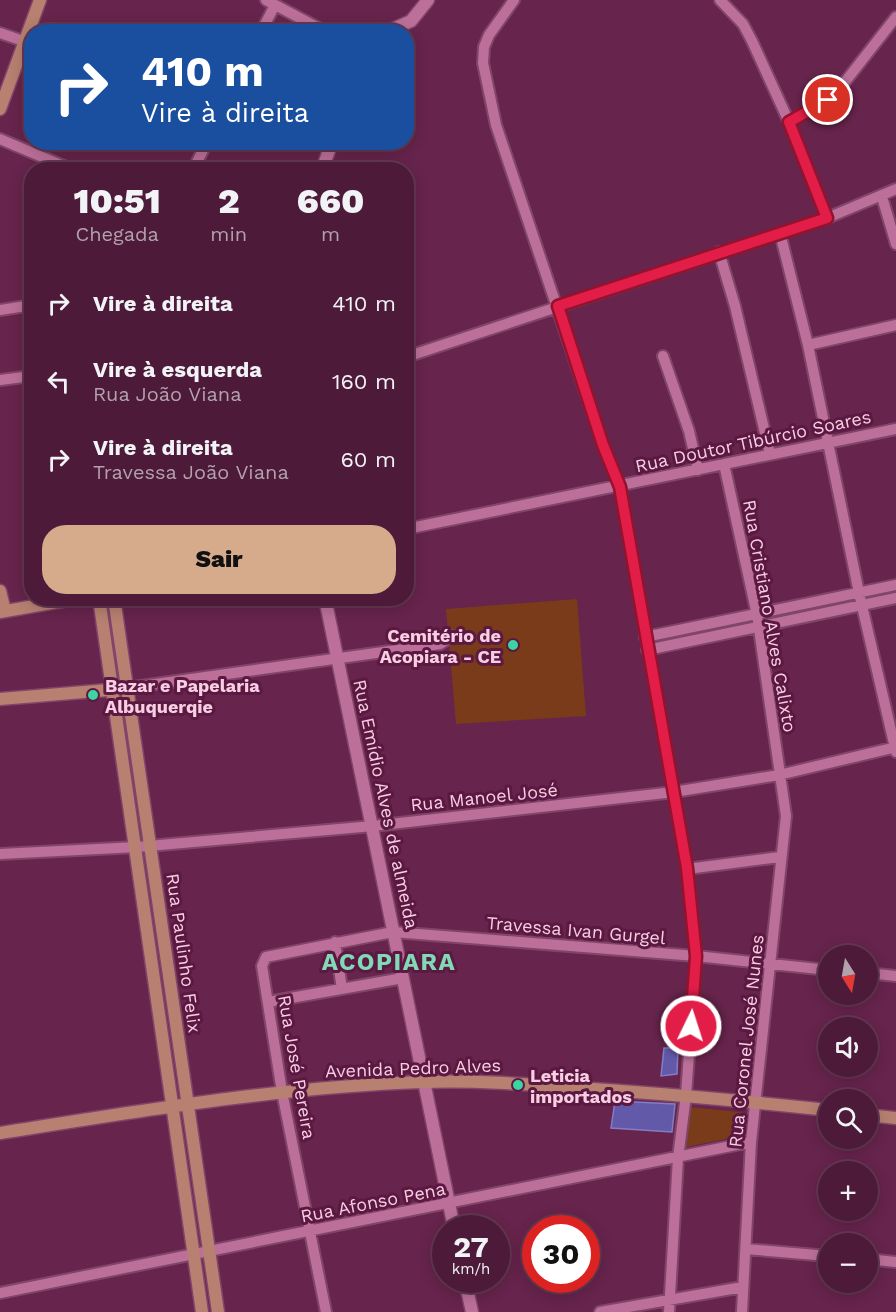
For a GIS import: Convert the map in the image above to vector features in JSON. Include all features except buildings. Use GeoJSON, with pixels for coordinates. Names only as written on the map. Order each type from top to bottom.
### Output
{"type":"FeatureCollection","features":[{"type":"Feature","properties":{"kind":"main road"},"geometry":{"type":"LineString","coordinates":[[34,24],[40,0]]}},
{"type":"Feature","properties":{"kind":"main road"},"geometry":{"type":"LineString","coordinates":[[0,109],[24,54]]}},
{"type":"Feature","properties":{"kind":"main road"},"geometry":{"type":"LineString","coordinates":[[0,591],[2,612],[35,606]]}},
{"type":"Feature","properties":{"kind":"main road","name":"Rua Paulinho Felix"},"geometry":{"type":"LineString","coordinates":[[101,606],[121,689],[150,845],[218,1312]]}},
{"type":"Feature","properties":{"kind":"main road","name":"Rua Paulinho Felix"},"geometry":{"type":"LineString","coordinates":[[115,606],[137,847],[202,1312]]}},
{"type":"Feature","properties":{"kind":"main road"},"geometry":{"type":"LineString","coordinates":[[0,698],[121,689]]}},
{"type":"Feature","properties":{"kind":"main road","name":"Avenida Pedro Alves"},"geometry":{"type":"LineString","coordinates":[[0,1132],[187,1103],[282,1092],[424,1082],[510,1083],[687,1095],[818,1109]]}},
{"type":"Feature","properties":{"kind":"main road"},"geometry":{"type":"LineString","coordinates":[[878,1116],[896,1118]]}},
{"type":"Feature","properties":{"kind":"street"},"geometry":{"type":"LineString","coordinates":[[404,24],[411,21],[428,0]]}},
{"type":"Feature","properties":{"kind":"street"},"geometry":{"type":"LineString","coordinates":[[514,0],[489,35],[484,47],[483,63],[496,125],[603,445],[620,487],[687,868],[696,956],[687,1095],[678,1158],[669,1312]]}},
{"type":"Feature","properties":{"kind":"street"},"geometry":{"type":"LineString","coordinates":[[720,0],[743,24],[789,122],[827,218]]}},
{"type":"Feature","properties":{"kind":"street"},"geometry":{"type":"LineString","coordinates":[[264,24],[271,3],[311,24]]}},
{"type":"Feature","properties":{"kind":"street"},"geometry":{"type":"LineString","coordinates":[[789,122],[828,100],[841,87],[896,17]]}},
{"type":"Feature","properties":{"kind":"street"},"geometry":{"type":"LineString","coordinates":[[0,33],[24,41]]}},
{"type":"Feature","properties":{"kind":"street"},"geometry":{"type":"LineString","coordinates":[[0,139],[24,149]]}},
{"type":"Feature","properties":{"kind":"street"},"geometry":{"type":"LineString","coordinates":[[26,150],[54,162]]}},
{"type":"Feature","properties":{"kind":"street"},"geometry":{"type":"LineString","coordinates":[[414,354],[827,218],[882,197],[896,189]]}},
{"type":"Feature","properties":{"kind":"street"},"geometry":{"type":"LineString","coordinates":[[882,197],[896,244]]}},
{"type":"Feature","properties":{"kind":"street"},"geometry":{"type":"LineString","coordinates":[[780,233],[808,345],[859,593],[896,749]]}},
{"type":"Feature","properties":{"kind":"street"},"geometry":{"type":"LineString","coordinates":[[719,252],[735,306],[770,454]]}},
{"type":"Feature","properties":{"kind":"street"},"geometry":{"type":"LineString","coordinates":[[0,310],[24,306]]}},
{"type":"Feature","properties":{"kind":"street"},"geometry":{"type":"LineString","coordinates":[[808,345],[896,325]]}},
{"type":"Feature","properties":{"kind":"street"},"geometry":{"type":"LineString","coordinates":[[663,356],[689,431],[698,470]]}},
{"type":"Feature","properties":{"kind":"street"},"geometry":{"type":"LineString","coordinates":[[0,380],[24,377]]}},
{"type":"Feature","properties":{"kind":"street","name":"Rua Doutor Tibúrcio Soares"},"geometry":{"type":"LineString","coordinates":[[414,527],[896,429]]}},
{"type":"Feature","properties":{"kind":"street","name":"Rua Cristiano Alves Calixto"},"geometry":{"type":"LineString","coordinates":[[724,464],[757,615],[775,730],[779,775]]}},
{"type":"Feature","properties":{"kind":"street"},"geometry":{"type":"LineString","coordinates":[[645,637],[896,585]]}},
{"type":"Feature","properties":{"kind":"street"},"geometry":{"type":"LineString","coordinates":[[647,650],[896,598]]}},
{"type":"Feature","properties":{"kind":"street","name":"Rua Emídio Alves de almeida"},"geometry":{"type":"LineString","coordinates":[[327,606],[374,826],[393,932],[451,1215]]}},
{"type":"Feature","properties":{"kind":"street"},"geometry":{"type":"LineString","coordinates":[[121,689],[440,644],[452,636]]}},
{"type":"Feature","properties":{"kind":"street","name":"Rua Manoel José"},"geometry":{"type":"LineString","coordinates":[[0,854],[137,847],[374,826],[674,792],[779,775],[896,749]]}},
{"type":"Feature","properties":{"kind":"street","name":"Rua Coronel José Nunes"},"geometry":{"type":"LineString","coordinates":[[742,1312],[751,1142],[771,965],[780,857],[785,838],[786,816],[779,775]]}},
{"type":"Feature","properties":{"kind":"street"},"geometry":{"type":"LineString","coordinates":[[687,868],[780,857]]}},
{"type":"Feature","properties":{"kind":"street","name":"Rua José Pereira"},"geometry":{"type":"LineString","coordinates":[[326,1312],[282,1092],[262,966],[266,957],[393,932]]}},
{"type":"Feature","properties":{"kind":"street","name":"Travessa Ivan Gurgel"},"geometry":{"type":"LineString","coordinates":[[393,932],[696,956],[818,969]]}},
{"type":"Feature","properties":{"kind":"street"},"geometry":{"type":"LineString","coordinates":[[335,942],[342,989]]}},
{"type":"Feature","properties":{"kind":"street"},"geometry":{"type":"LineString","coordinates":[[878,975],[896,976]]}},
{"type":"Feature","properties":{"kind":"street"},"geometry":{"type":"LineString","coordinates":[[268,1002],[403,978]]}},
{"type":"Feature","properties":{"kind":"street","name":"Rua Afonso Pena"},"geometry":{"type":"LineString","coordinates":[[0,1293],[751,1142]]}},
{"type":"Feature","properties":{"kind":"street"},"geometry":{"type":"LineString","coordinates":[[746,1249],[818,1255]]}},
{"type":"Feature","properties":{"kind":"street"},"geometry":{"type":"LineString","coordinates":[[878,1260],[896,1262]]}},
{"type":"Feature","properties":{"kind":"street"},"geometry":{"type":"LineString","coordinates":[[600,1312],[743,1287]]}},
{"type":"Feature","properties":{"kind":"street"},"geometry":{"type":"LineString","coordinates":[[468,1293],[472,1312]]}},
{"type":"Feature","properties":{"kind":"shaded area"},"geometry":{"type":"Polygon","coordinates":[[[577,599],[586,716],[456,724],[446,609],[577,599]]]}},
{"type":"Feature","properties":{"kind":"shaded area"},"geometry":{"type":"Polygon","coordinates":[[[690,1107],[749,1113],[745,1135],[686,1147],[690,1107]]]}},
{"type":"Feature","properties":{"kind":"place","name":"Cemitério de Acopiara - CE"},"geometry":{"type":"Point","coordinates":[513,645]}},
{"type":"Feature","properties":{"kind":"place","name":"Bazar e Papelaria Albuquerqie"},"geometry":{"type":"Point","coordinates":[93,695]}},
{"type":"Feature","properties":{"kind":"place","name":"Leticia importados"},"geometry":{"type":"Point","coordinates":[518,1085]}},
{"type":"Feature","properties":{"kind":"district","name":"ACOPIARA"},"geometry":{"type":"Point","coordinates":[389,962]}},
{"type":"Feature","properties":{"kind":"route"},"geometry":{"type":"LineString","coordinates":[[691,1026],[696,956],[687,868],[620,487],[603,445],[558,306],[827,218],[789,122],[828,100]]}}]}
